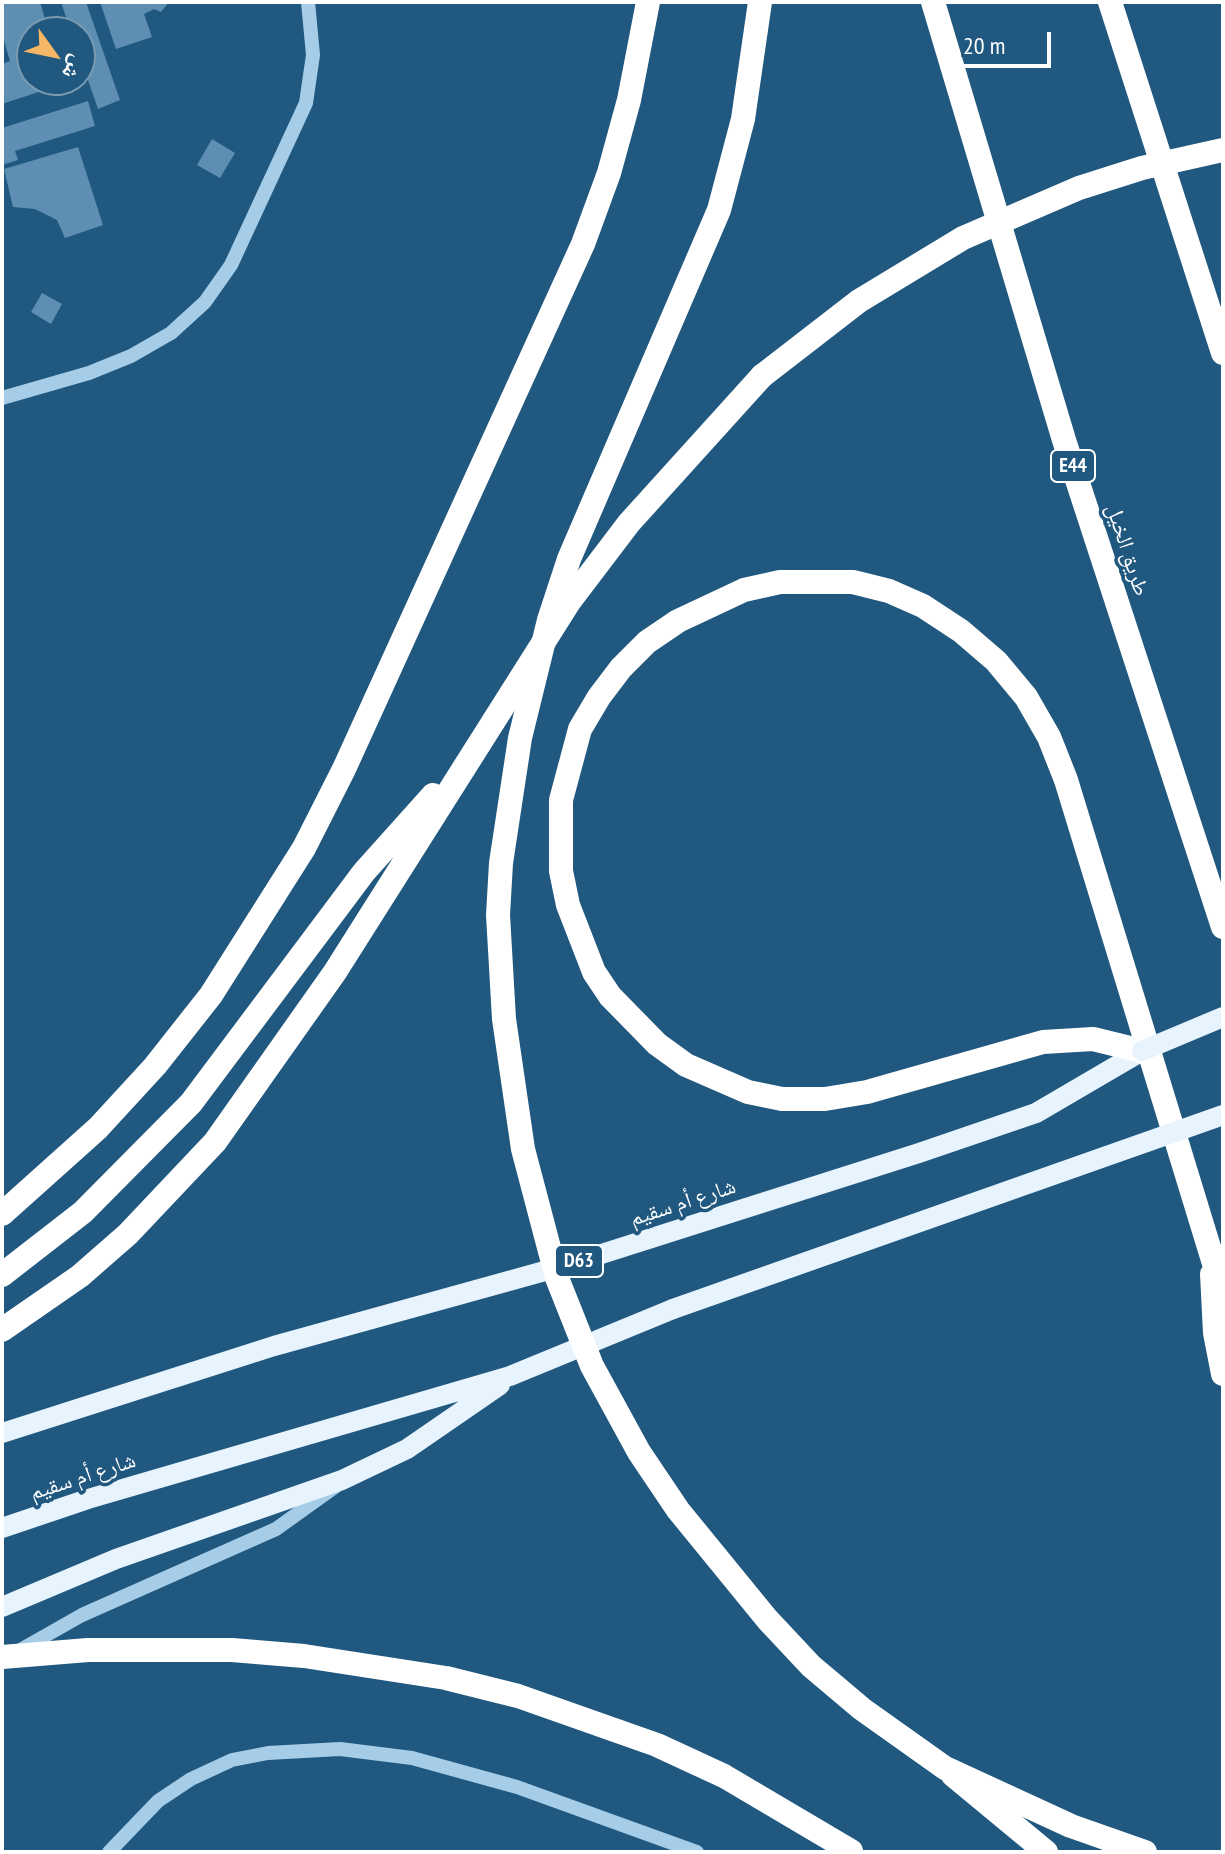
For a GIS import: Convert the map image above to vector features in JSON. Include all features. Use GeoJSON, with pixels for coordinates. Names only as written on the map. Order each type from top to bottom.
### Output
{"type":"FeatureCollection","features":[{"type":"Feature","properties":{"kind":"highway"},"geometry":{"type":"LineString","coordinates":[[2,1214],[98,1128],[155,1066],[211,995],[304,848],[350,755],[583,244],[609,173],[629,100],[648,2]]}},
{"type":"Feature","properties":{"kind":"highway"},"geometry":{"type":"LineString","coordinates":[[760,2],[743,119],[719,210],[569,559],[532,683],[511,786],[498,915],[504,1019],[523,1149],[557,1278],[592,1366],[639,1452],[721,1566],[811,1666],[862,1709],[945,1768],[1046,1852]]}},
{"type":"Feature","properties":{"kind":"highway","name":"طريق الخيل"},"geometry":{"type":"LineString","coordinates":[[933,2],[1064,440],[1223,927]]}},
{"type":"Feature","properties":{"kind":"highway"},"geometry":{"type":"LineString","coordinates":[[1110,2],[1223,353]]}},
{"type":"Feature","properties":{"kind":"highway"},"geometry":{"type":"LineString","coordinates":[[2,1330],[80,1276],[128,1234],[215,1142],[320,995],[569,602],[694,448],[762,376],[859,301],[910,268],[991,225],[1079,188],[1223,150]]}},
{"type":"Feature","properties":{"kind":"highway"},"geometry":{"type":"LineString","coordinates":[[1142,1051],[1093,1039],[1056,1040],[867,1092],[825,1099],[782,1099],[748,1092],[686,1065],[657,1044],[610,996],[594,972],[568,905],[561,871],[561,800],[580,729],[599,697],[621,668],[647,642],[678,621],[744,590],[780,582],[853,582],[889,591],[936,614],[996,661],[1049,737],[1066,780],[1223,1293]]}},
{"type":"Feature","properties":{"kind":"highway"},"geometry":{"type":"LineString","coordinates":[[2,1275],[83,1212],[191,1103],[364,872],[412,817],[461,769]]}},
{"type":"Feature","properties":{"kind":"highway"},"geometry":{"type":"LineString","coordinates":[[1212,1255],[1211,1295],[1223,1374]]}},
{"type":"Feature","properties":{"kind":"highway"},"geometry":{"type":"LineString","coordinates":[[2,1660],[88,1650],[232,1650],[319,1658],[446,1678],[518,1696],[657,1745],[737,1783],[852,1852]]}},
{"type":"Feature","properties":{"kind":"highway"},"geometry":{"type":"LineString","coordinates":[[945,1768],[1071,1826],[1145,1852]]}},
{"type":"Feature","properties":{"kind":"main road","name":"شارع أم سقيم"},"geometry":{"type":"LineString","coordinates":[[2,1433],[274,1346],[570,1264],[919,1153],[1036,1113],[1142,1051],[1223,1017]]}},
{"type":"Feature","properties":{"kind":"main road","name":"شارع أم سقيم"},"geometry":{"type":"LineString","coordinates":[[2,1528],[88,1499],[510,1376],[673,1309],[1223,1115]]}},
{"type":"Feature","properties":{"kind":"main road"},"geometry":{"type":"LineString","coordinates":[[2,1607],[116,1559],[342,1480],[407,1449],[510,1376]]}},
{"type":"Feature","properties":{"kind":"street"},"geometry":{"type":"LineString","coordinates":[[2,398],[89,373],[131,356],[171,333],[205,302],[243,243],[306,103],[313,55],[308,2]]}},
{"type":"Feature","properties":{"kind":"street"},"geometry":{"type":"LineString","coordinates":[[2,1660],[82,1615],[276,1529],[342,1480]]}},
{"type":"Feature","properties":{"kind":"street"},"geometry":{"type":"LineString","coordinates":[[109,1852],[158,1801],[191,1779],[232,1760],[268,1753],[340,1749],[412,1758],[517,1787],[697,1852]]}},
{"type":"Feature","properties":{"kind":"building"},"geometry":{"type":"Polygon","coordinates":[[[2,2],[40,2],[44,16],[16,16],[16,96],[26,96],[2,104],[2,64],[10,61],[2,34],[2,2]]]}},
{"type":"Feature","properties":{"kind":"building"},"geometry":{"type":"Polygon","coordinates":[[[61,2],[86,2],[91,16],[66,16],[61,2]]]}},
{"type":"Feature","properties":{"kind":"building"},"geometry":{"type":"Polygon","coordinates":[[[100,2],[169,2],[161,12],[154,9],[144,14],[152,37],[116,49],[100,2]]]}},
{"type":"Feature","properties":{"kind":"building"},"geometry":{"type":"Polygon","coordinates":[[[96,31],[120,100],[98,109],[94,96],[96,96],[96,31]]]}},
{"type":"Feature","properties":{"kind":"building"},"geometry":{"type":"Polygon","coordinates":[[[88,101],[95,126],[15,151],[18,160],[2,165],[2,128],[88,101]]]}},
{"type":"Feature","properties":{"kind":"building"},"geometry":{"type":"Polygon","coordinates":[[[212,139],[235,153],[220,178],[197,165],[212,139]]]}},
{"type":"Feature","properties":{"kind":"building"},"geometry":{"type":"Polygon","coordinates":[[[78,147],[103,225],[65,238],[57,220],[35,209],[13,207],[4,169],[78,147]]]}},
{"type":"Feature","properties":{"kind":"building"},"geometry":{"type":"Polygon","coordinates":[[[42,293],[62,304],[51,324],[31,312],[42,293]]]}}]}
